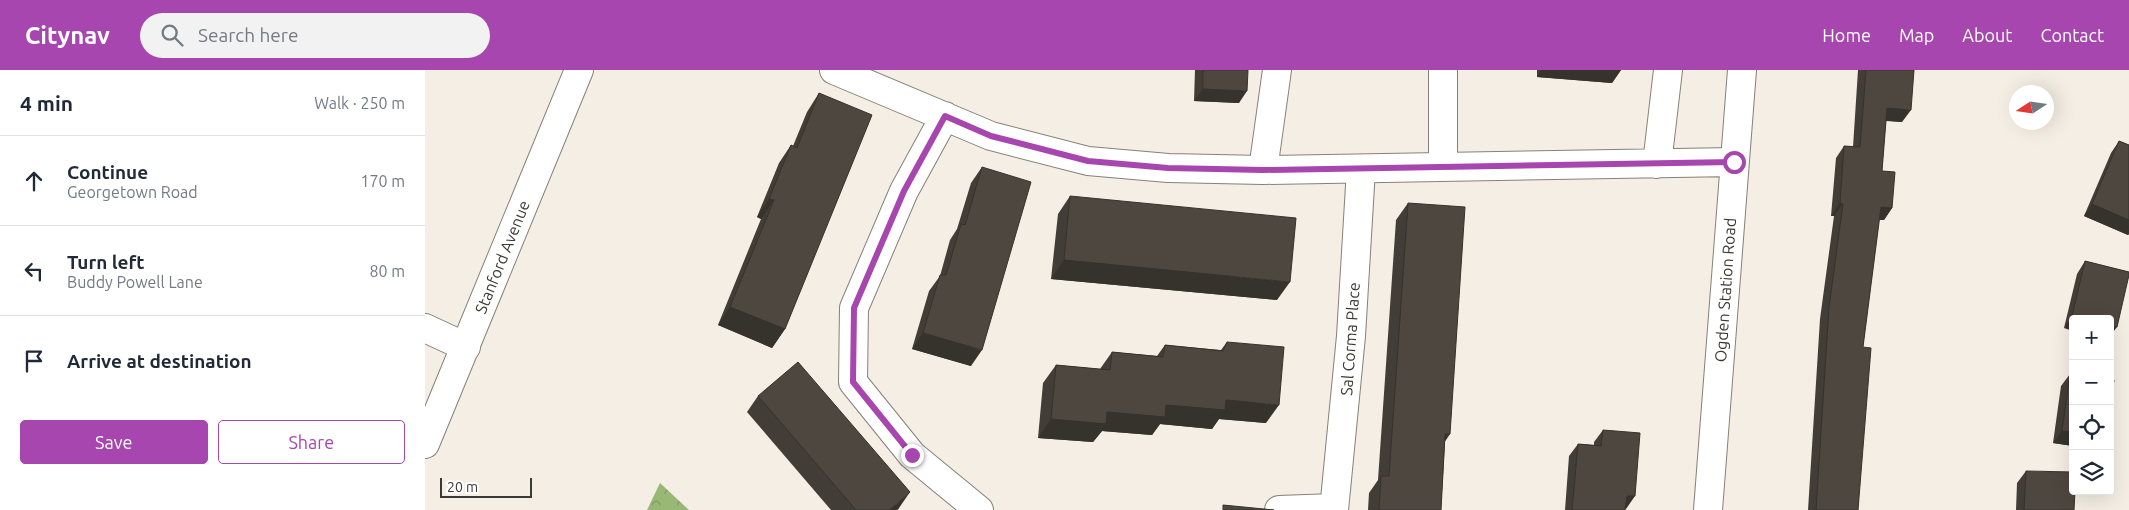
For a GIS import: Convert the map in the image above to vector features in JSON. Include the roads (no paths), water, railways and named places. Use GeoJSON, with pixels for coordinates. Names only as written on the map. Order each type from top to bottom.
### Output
{"type":"FeatureCollection","features":[{"type":"Feature","properties":{"kind":"street","name":"Stanford Avenue"},"geometry":{"type":"LineString","coordinates":[[425,444],[579,70]]}},
{"type":"Feature","properties":{"kind":"street"},"geometry":{"type":"LineString","coordinates":[[834,70],[991,136],[1088,161],[1168,168],[1263,170],[1734,162]]}},
{"type":"Feature","properties":{"kind":"street"},"geometry":{"type":"LineString","coordinates":[[1263,170],[1277,70]]}},
{"type":"Feature","properties":{"kind":"street"},"geometry":{"type":"LineString","coordinates":[[1443,70],[1443,168]]}},
{"type":"Feature","properties":{"kind":"street"},"geometry":{"type":"LineString","coordinates":[[1657,164],[1667,70]]}},
{"type":"Feature","properties":{"kind":"street","name":"Ogden Station Road"},"geometry":{"type":"LineString","coordinates":[[1708,510],[1742,70]]}},
{"type":"Feature","properties":{"kind":"street"},"geometry":{"type":"LineString","coordinates":[[945,116],[904,191],[854,308],[853,382],[912,455],[979,510]]}},
{"type":"Feature","properties":{"kind":"street","name":"Sal Corma Place"},"geometry":{"type":"LineString","coordinates":[[1334,509],[1351,336],[1361,169]]}},
{"type":"Feature","properties":{"kind":"street"},"geometry":{"type":"LineString","coordinates":[[425,328],[466,347]]}},
{"type":"Feature","properties":{"kind":"street"},"geometry":{"type":"LineString","coordinates":[[1279,510],[1334,509]]}}]}
